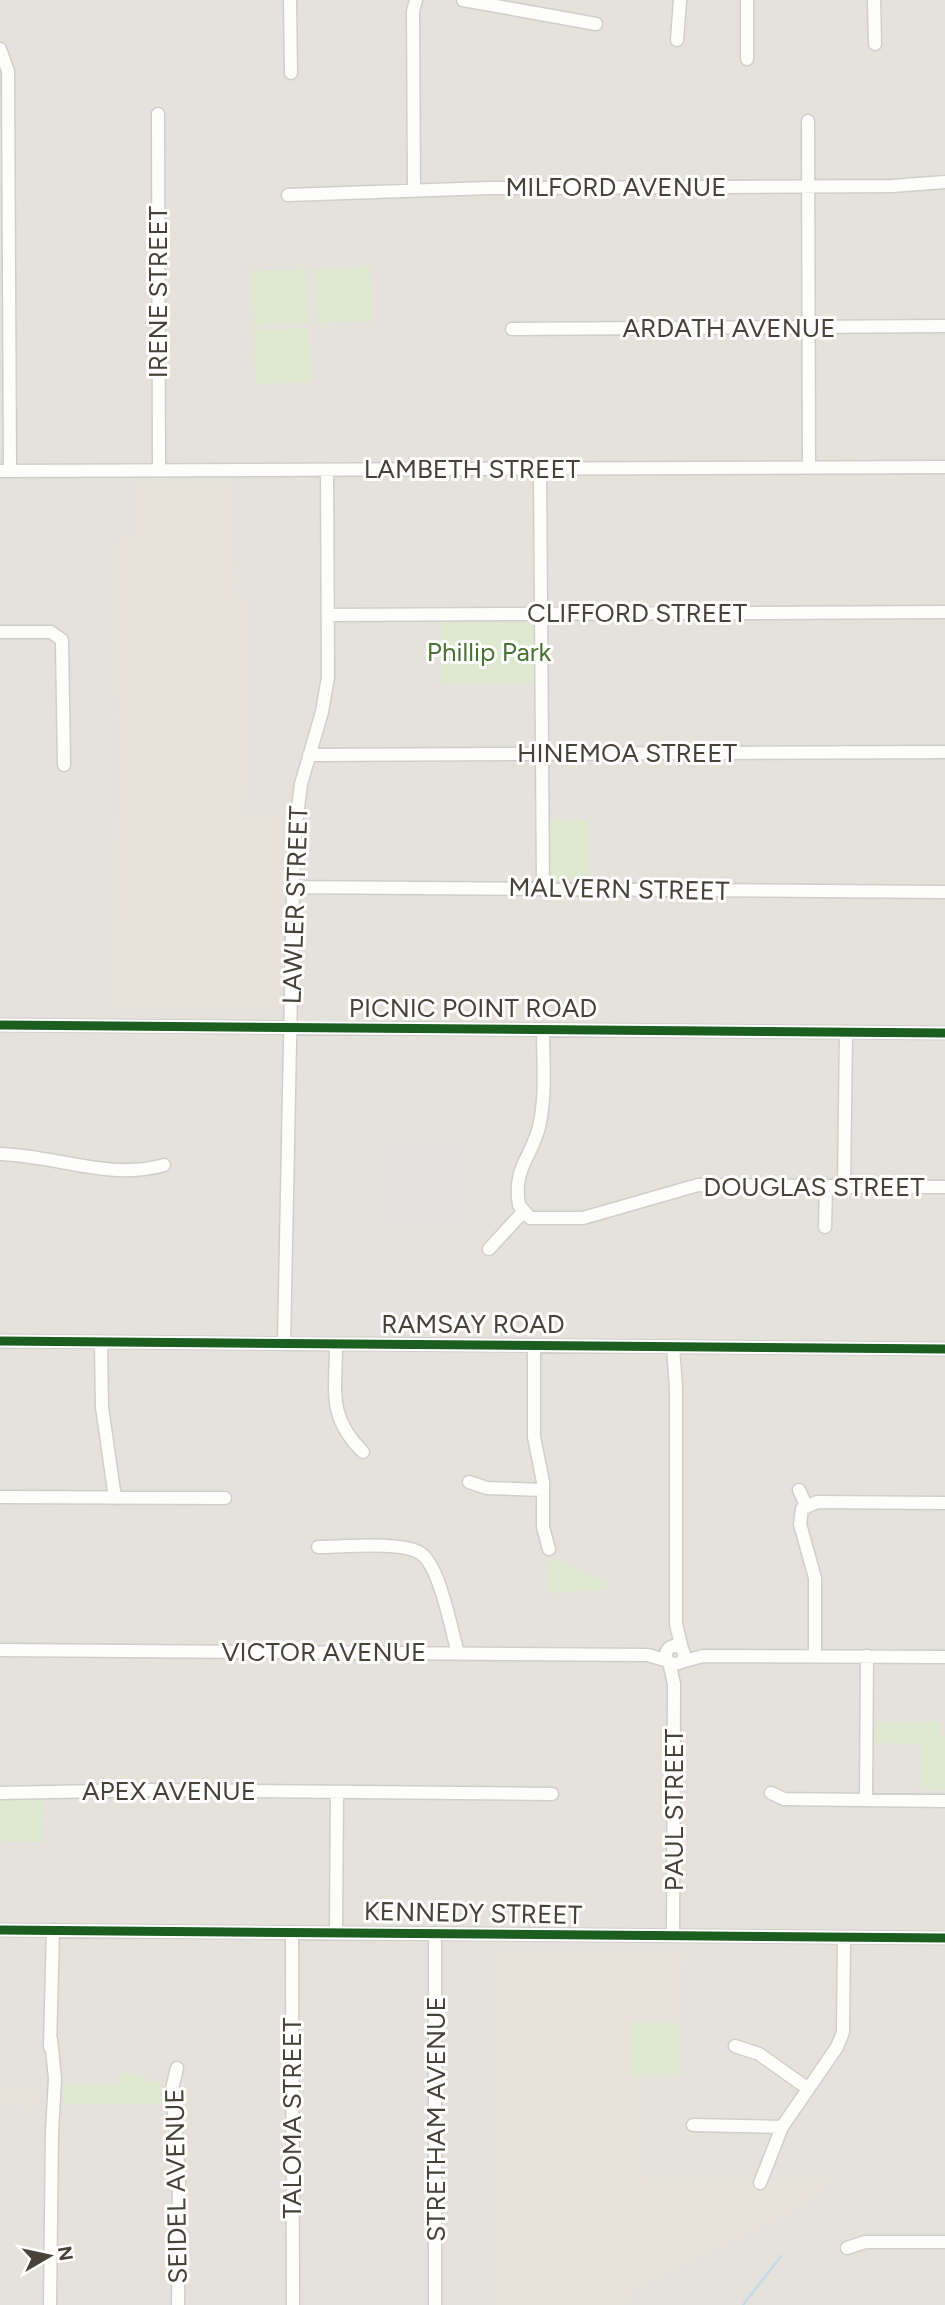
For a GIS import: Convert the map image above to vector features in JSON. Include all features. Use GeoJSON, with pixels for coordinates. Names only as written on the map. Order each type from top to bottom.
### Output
{"type":"FeatureCollection","features":[{"type":"Feature","properties":{"kind":"street"},"geometry":{"type":"LineString","coordinates":[[290,0],[291,74]]}},
{"type":"Feature","properties":{"kind":"street"},"geometry":{"type":"LineString","coordinates":[[414,190],[413,11],[416,0]]}},
{"type":"Feature","properties":{"kind":"street"},"geometry":{"type":"LineString","coordinates":[[463,0],[596,24]]}},
{"type":"Feature","properties":{"kind":"street"},"geometry":{"type":"LineString","coordinates":[[677,40],[680,0]]}},
{"type":"Feature","properties":{"kind":"street"},"geometry":{"type":"LineString","coordinates":[[747,0],[747,59]]}},
{"type":"Feature","properties":{"kind":"street"},"geometry":{"type":"LineString","coordinates":[[874,0],[875,44]]}},
{"type":"Feature","properties":{"kind":"street"},"geometry":{"type":"LineString","coordinates":[[0,49],[8,71],[5,471]]}},
{"type":"Feature","properties":{"kind":"street","name":"IRENE STREET"},"geometry":{"type":"LineString","coordinates":[[158,114],[159,470]]}},
{"type":"Feature","properties":{"kind":"street"},"geometry":{"type":"LineString","coordinates":[[808,121],[809,467]]}},
{"type":"Feature","properties":{"kind":"street","name":"MILFORD AVENUE"},"geometry":{"type":"LineString","coordinates":[[288,195],[414,190],[808,187],[945,183]]}},
{"type":"Feature","properties":{"kind":"street","name":"ARDATH AVENUE"},"geometry":{"type":"LineString","coordinates":[[512,329],[945,326]]}},
{"type":"Feature","properties":{"kind":"street","name":"LAMBETH STREET"},"geometry":{"type":"LineString","coordinates":[[5,471],[945,467]]}},
{"type":"Feature","properties":{"kind":"street"},"geometry":{"type":"LineString","coordinates":[[540,469],[543,888]]}},
{"type":"Feature","properties":{"kind":"street","name":"LAWLER STREET"},"geometry":{"type":"LineString","coordinates":[[284,1343],[292,887],[298,803],[327,689],[327,470]]}},
{"type":"Feature","properties":{"kind":"street","name":"CLIFFORD STREET"},"geometry":{"type":"LineString","coordinates":[[328,615],[945,612]]}},
{"type":"Feature","properties":{"kind":"street"},"geometry":{"type":"LineString","coordinates":[[0,632],[51,632],[62,640],[64,765]]}},
{"type":"Feature","properties":{"kind":"street","name":"HINEMOA STREET"},"geometry":{"type":"LineString","coordinates":[[309,755],[945,752]]}},
{"type":"Feature","properties":{"kind":"street","name":"MALVERN STREET"},"geometry":{"type":"LineString","coordinates":[[292,887],[945,892]]}},
{"type":"Feature","properties":{"kind":"street","name":"PICNIC POINT ROAD"},"geometry":{"type":"LineString","coordinates":[[0,1025],[945,1033]]}},
{"type":"Feature","properties":{"kind":"street"},"geometry":{"type":"LineString","coordinates":[[489,1249],[523,1212],[518,1200],[519,1173],[537,1133],[542,1114],[543,1030]]}},
{"type":"Feature","properties":{"kind":"street"},"geometry":{"type":"LineString","coordinates":[[844,1186],[846,1032]]}},
{"type":"Feature","properties":{"kind":"street"},"geometry":{"type":"LineString","coordinates":[[0,1154],[117,1170],[142,1170],[164,1165]]}},
{"type":"Feature","properties":{"kind":"street","name":"DOUGLAS STREET"},"geometry":{"type":"LineString","coordinates":[[523,1212],[536,1219],[583,1218],[698,1185],[945,1187]]}},
{"type":"Feature","properties":{"kind":"street"},"geometry":{"type":"LineString","coordinates":[[825,1227],[826,1186]]}},
{"type":"Feature","properties":{"kind":"street","name":"RAMSAY ROAD"},"geometry":{"type":"LineString","coordinates":[[0,1341],[945,1349]]}},
{"type":"Feature","properties":{"kind":"street"},"geometry":{"type":"LineString","coordinates":[[102,1342],[102,1407],[115,1498]]}},
{"type":"Feature","properties":{"kind":"street"},"geometry":{"type":"LineString","coordinates":[[336,1344],[337,1415],[346,1435],[363,1452]]}},
{"type":"Feature","properties":{"kind":"street"},"geometry":{"type":"LineString","coordinates":[[534,1346],[534,1437],[543,1490],[543,1527],[549,1549]]}},
{"type":"Feature","properties":{"kind":"street","name":"PAUL STREET"},"geometry":{"type":"LineString","coordinates":[[673,1936],[675,1655],[672,1628],[676,1624],[677,1347]]}},
{"type":"Feature","properties":{"kind":"street"},"geometry":{"type":"LineString","coordinates":[[469,1482],[487,1488],[543,1490]]}},
{"type":"Feature","properties":{"kind":"street"},"geometry":{"type":"LineString","coordinates":[[799,1490],[806,1505]]}},
{"type":"Feature","properties":{"kind":"street"},"geometry":{"type":"LineString","coordinates":[[0,1497],[225,1498]]}},
{"type":"Feature","properties":{"kind":"street"},"geometry":{"type":"LineString","coordinates":[[815,1656],[814,1572],[799,1519],[806,1505],[817,1502],[945,1503]]}},
{"type":"Feature","properties":{"kind":"street"},"geometry":{"type":"LineString","coordinates":[[318,1547],[406,1548],[421,1553],[432,1565],[458,1653]]}},
{"type":"Feature","properties":{"kind":"street","name":"VICTOR AVENUE"},"geometry":{"type":"LineString","coordinates":[[0,1650],[945,1657]]}},
{"type":"Feature","properties":{"kind":"street"},"geometry":{"type":"LineString","coordinates":[[866,1800],[867,1656]]}},
{"type":"Feature","properties":{"kind":"street"},"geometry":{"type":"LineString","coordinates":[[336,1932],[337,1792]]}},
{"type":"Feature","properties":{"kind":"street","name":"APEX AVENUE"},"geometry":{"type":"LineString","coordinates":[[0,1793],[552,1794]]}},
{"type":"Feature","properties":{"kind":"street"},"geometry":{"type":"LineString","coordinates":[[771,1793],[784,1799],[945,1801]]}},
{"type":"Feature","properties":{"kind":"street","name":"KENNEDY STREET"},"geometry":{"type":"LineString","coordinates":[[0,1930],[945,1938]]}},
{"type":"Feature","properties":{"kind":"street"},"geometry":{"type":"LineString","coordinates":[[50,2305],[51,2131],[47,2094],[53,1930]]}},
{"type":"Feature","properties":{"kind":"street","name":"TALOMA STREET"},"geometry":{"type":"LineString","coordinates":[[292,1932],[293,2305]]}},
{"type":"Feature","properties":{"kind":"street","name":"STRETHAM AVENUE"},"geometry":{"type":"LineString","coordinates":[[435,1933],[435,2305]]}},
{"type":"Feature","properties":{"kind":"street"},"geometry":{"type":"LineString","coordinates":[[760,2183],[782,2127],[837,2047],[843,2032],[844,1938]]}},
{"type":"Feature","properties":{"kind":"street"},"geometry":{"type":"LineString","coordinates":[[735,2046],[759,2054],[807,2088]]}},
{"type":"Feature","properties":{"kind":"street","name":"SEIDEL AVENUE"},"geometry":{"type":"LineString","coordinates":[[177,2068],[172,2089],[179,2174],[178,2305]]}},
{"type":"Feature","properties":{"kind":"street"},"geometry":{"type":"LineString","coordinates":[[693,2124],[782,2127]]}},
{"type":"Feature","properties":{"kind":"street"},"geometry":{"type":"LineString","coordinates":[[847,2248],[865,2242],[945,2242]]}},
{"type":"Feature","properties":{"kind":"shaded area"},"geometry":{"type":"Polygon","coordinates":[[[0,0],[945,0],[945,2305],[0,2305],[0,0]]]}},
{"type":"Feature","properties":{"kind":"shaded area"},"geometry":{"type":"Polygon","coordinates":[[[136,485],[234,485],[235,603],[250,603],[250,737],[241,816],[282,817],[280,1010],[113,1008],[118,786],[116,539],[138,539],[136,485]]]}},
{"type":"Feature","properties":{"kind":"shaded area"},"geometry":{"type":"Polygon","coordinates":[[[384,1140],[469,1141],[468,1226],[383,1225],[384,1140]]]}},
{"type":"Feature","properties":{"kind":"shaded area"},"geometry":{"type":"Polygon","coordinates":[[[497,1950],[683,1951],[681,2079],[640,2080],[641,2179],[834,2180],[790,2214],[630,2290],[626,2305],[499,2305],[497,1950]]]}},
{"type":"Feature","properties":{"kind":"shaded area"},"geometry":{"type":"Polygon","coordinates":[[[0,2089],[37,2090],[37,2107],[0,2106],[0,2089]]]}},
{"type":"Feature","properties":{"kind":"green space"},"geometry":{"type":"Polygon","coordinates":[[[370,267],[372,321],[318,323],[316,269],[370,267]]]}},
{"type":"Feature","properties":{"kind":"green space"},"geometry":{"type":"Polygon","coordinates":[[[306,269],[308,323],[254,325],[252,271],[306,269]]]}},
{"type":"Feature","properties":{"kind":"green space"},"geometry":{"type":"Polygon","coordinates":[[[308,328],[310,382],[256,384],[254,330],[308,328]]]}},
{"type":"Feature","properties":{"kind":"green space","name":"Phillip Park"},"geometry":{"type":"Polygon","coordinates":[[[443,620],[529,622],[535,632],[536,684],[443,684],[443,620]]]}},
{"type":"Feature","properties":{"kind":"green space"},"geometry":{"type":"Polygon","coordinates":[[[548,821],[589,821],[589,881],[555,880],[549,875],[548,821]]]}},
{"type":"Feature","properties":{"kind":"green space"},"geometry":{"type":"Polygon","coordinates":[[[556,1559],[598,1579],[605,1579],[605,1589],[549,1593],[549,1562],[556,1559]]]}},
{"type":"Feature","properties":{"kind":"green space"},"geometry":{"type":"Polygon","coordinates":[[[877,1722],[940,1722],[940,1735],[945,1735],[945,1790],[923,1790],[923,1744],[876,1743],[877,1722]]]}},
{"type":"Feature","properties":{"kind":"green space"},"geometry":{"type":"Polygon","coordinates":[[[43,1797],[42,1842],[0,1841],[0,1798],[43,1797]]]}},
{"type":"Feature","properties":{"kind":"green space"},"geometry":{"type":"Polygon","coordinates":[[[632,2023],[678,2023],[678,2075],[632,2075],[632,2023]]]}},
{"type":"Feature","properties":{"kind":"green space"},"geometry":{"type":"Polygon","coordinates":[[[121,2072],[161,2083],[164,2104],[65,2104],[65,2084],[121,2085],[121,2072]]]}},
{"type":"Feature","properties":{"kind":"waterway"},"geometry":{"type":"LineString","coordinates":[[743,2305],[781,2256]]}},
{"type":"Feature","properties":{"kind":"cycle path"},"geometry":{"type":"LineString","coordinates":[[0,1025],[945,1033]]}},
{"type":"Feature","properties":{"kind":"cycle path"},"geometry":{"type":"LineString","coordinates":[[0,1341],[945,1349]]}},
{"type":"Feature","properties":{"kind":"cycle path"},"geometry":{"type":"LineString","coordinates":[[0,1930],[945,1938]]}}]}
